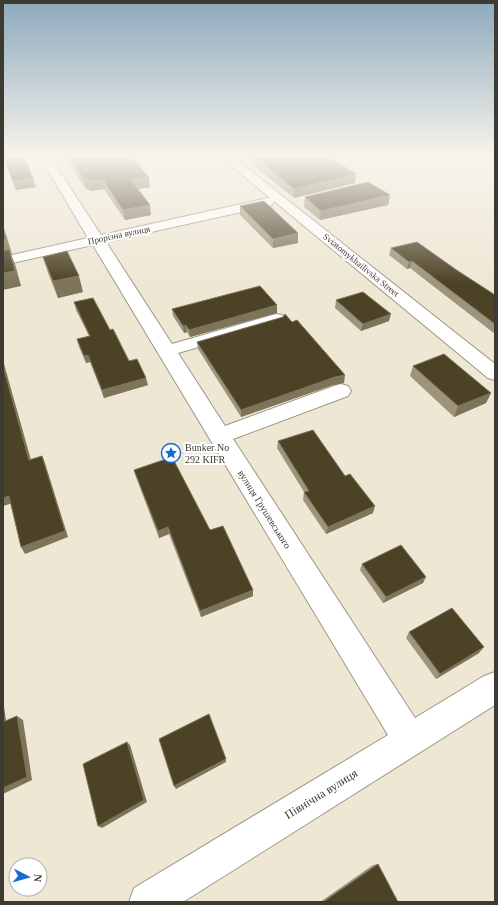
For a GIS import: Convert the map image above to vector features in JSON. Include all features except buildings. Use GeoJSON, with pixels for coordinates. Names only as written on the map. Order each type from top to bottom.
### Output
{"type":"FeatureCollection","features":[{"type":"Feature","properties":{"kind":"street","name":"вулиця Грушевського"},"geometry":{"type":"LineString","coordinates":[[71,199],[409,739]]}},
{"type":"Feature","properties":{"kind":"street","name":"Sviatomykhailivska Street"},"geometry":{"type":"LineString","coordinates":[[280,199],[495,374]]}},
{"type":"Feature","properties":{"kind":"street","name":"Прорізна вулиця"},"geometry":{"type":"LineString","coordinates":[[3,261],[97,240],[284,202],[302,201]]}},
{"type":"Feature","properties":{"kind":"street"},"geometry":{"type":"LineString","coordinates":[[166,351],[276,319]]}},
{"type":"Feature","properties":{"kind":"street"},"geometry":{"type":"LineString","coordinates":[[219,436],[341,391]]}},
{"type":"Feature","properties":{"kind":"street","name":"Північна вулиця"},"geometry":{"type":"LineString","coordinates":[[148,902],[495,687]]}},
{"type":"Feature","properties":{"kind":"place","name":"Bunker No 292 KIFR"},"geometry":{"type":"Point","coordinates":[171,453]}}]}
